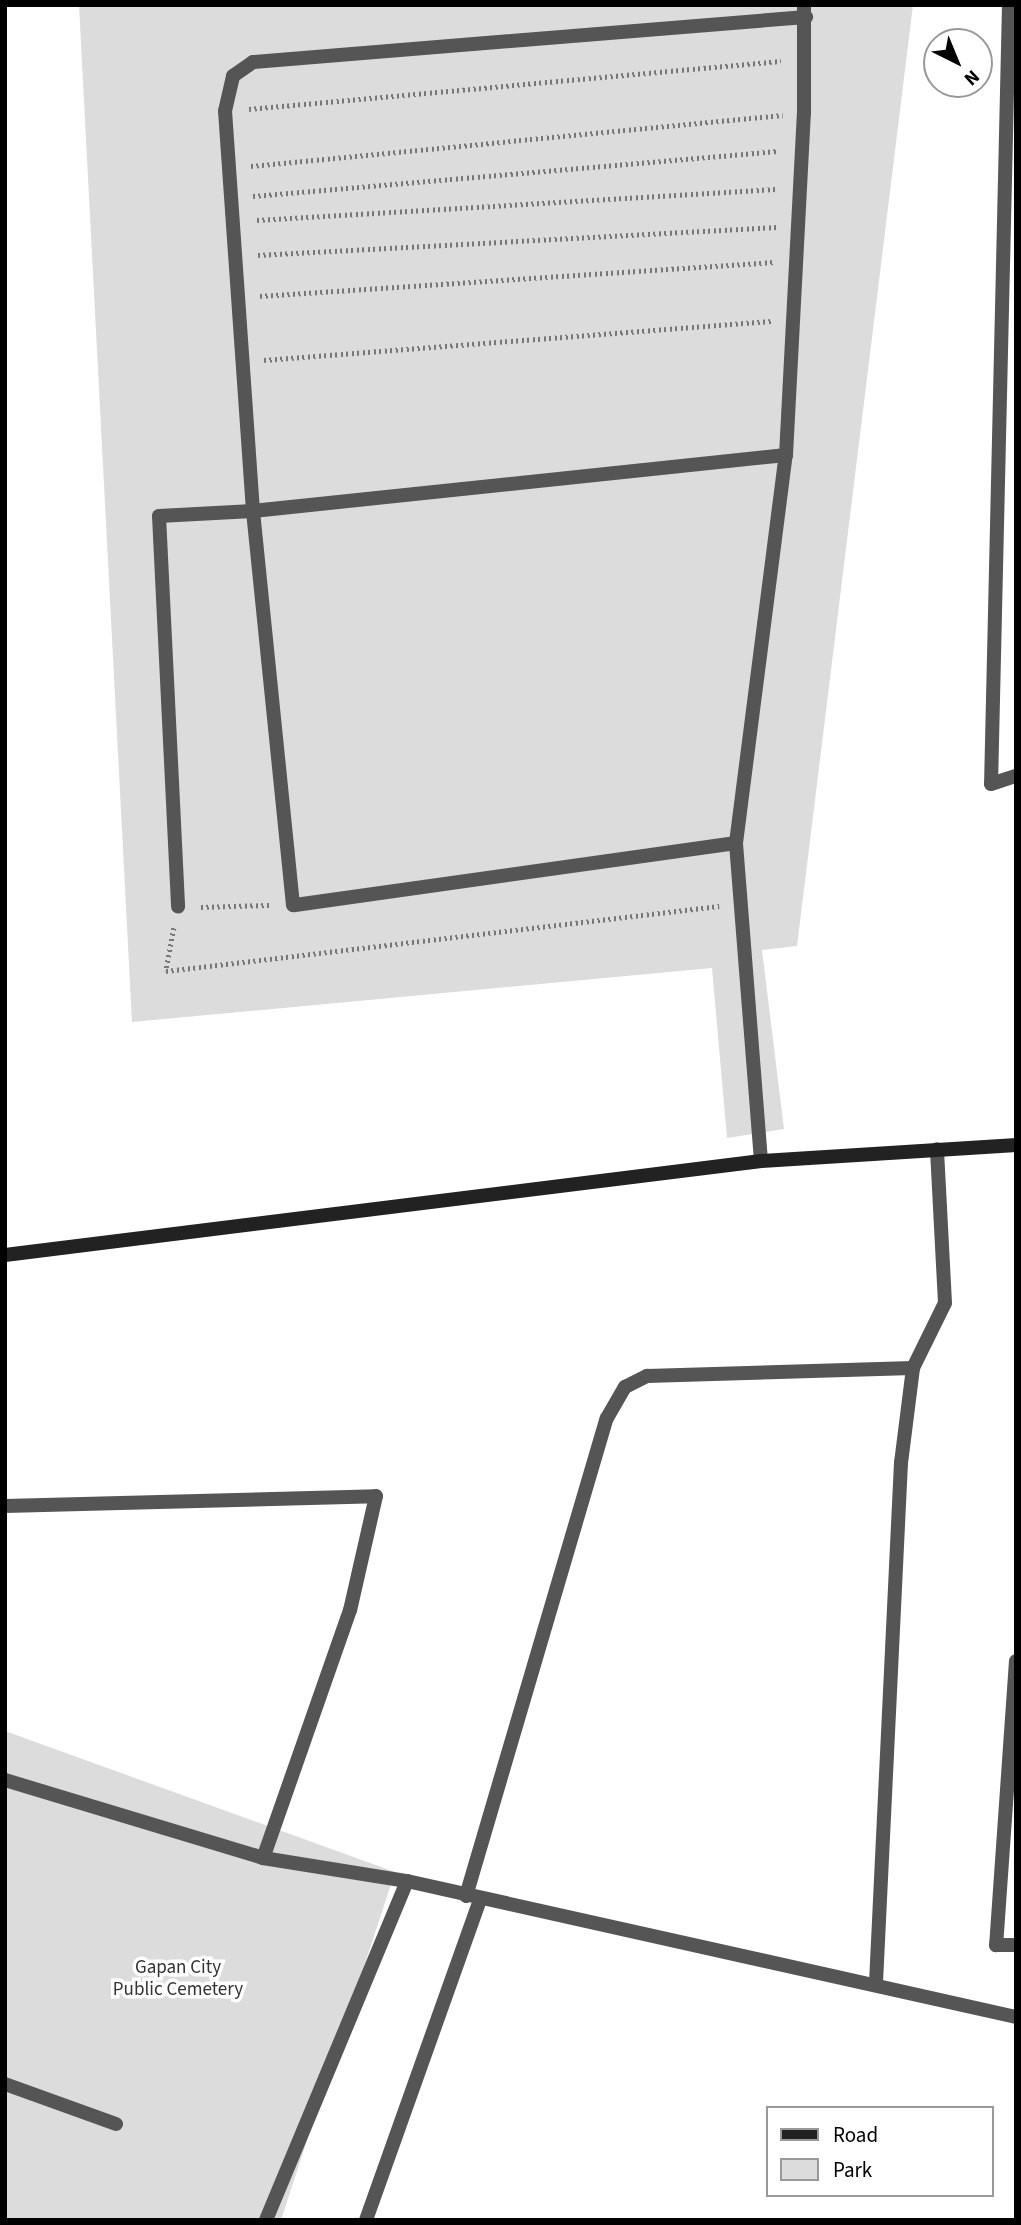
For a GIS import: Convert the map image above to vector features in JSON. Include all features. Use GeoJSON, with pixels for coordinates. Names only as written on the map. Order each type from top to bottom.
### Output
{"type":"FeatureCollection","features":[{"type":"Feature","properties":{"kind":"main road"},"geometry":{"type":"LineString","coordinates":[[5,1255],[761,1161],[1016,1145]]}},
{"type":"Feature","properties":{"kind":"street"},"geometry":{"type":"LineString","coordinates":[[1009,5],[991,784],[1016,776]]}},
{"type":"Feature","properties":{"kind":"street"},"geometry":{"type":"LineString","coordinates":[[736,843],[293,905],[253,511],[225,111],[233,76],[253,62],[805,11],[803,148],[786,455],[736,843],[761,1161]]}},
{"type":"Feature","properties":{"kind":"street"},"geometry":{"type":"LineString","coordinates":[[178,907],[159,516],[253,511],[786,455]]}},
{"type":"Feature","properties":{"kind":"street"},"geometry":{"type":"LineString","coordinates":[[876,1983],[901,1463],[913,1368],[945,1303],[937,1149]]}},
{"type":"Feature","properties":{"kind":"street"},"geometry":{"type":"LineString","coordinates":[[366,2220],[473,1898],[607,1418],[625,1387],[648,1376],[913,1368]]}},
{"type":"Feature","properties":{"kind":"street"},"geometry":{"type":"LineString","coordinates":[[5,1506],[376,1496],[350,1610],[263,1858]]}},
{"type":"Feature","properties":{"kind":"street"},"geometry":{"type":"LineString","coordinates":[[1016,1661],[996,1945],[1016,1945]]}},
{"type":"Feature","properties":{"kind":"street"},"geometry":{"type":"LineString","coordinates":[[5,1780],[263,1858],[407,1881],[473,1898],[876,1983],[1016,2017]]}},
{"type":"Feature","properties":{"kind":"street"},"geometry":{"type":"LineString","coordinates":[[266,2220],[407,1881]]}},
{"type":"Feature","properties":{"kind":"street"},"geometry":{"type":"LineString","coordinates":[[5,2084],[116,2124]]}},
{"type":"Feature","properties":{"kind":"path"},"geometry":{"type":"LineString","coordinates":[[225,111],[806,59]]}},
{"type":"Feature","properties":{"kind":"path"},"geometry":{"type":"LineString","coordinates":[[229,168],[804,113]]}},
{"type":"Feature","properties":{"kind":"path"},"geometry":{"type":"LineString","coordinates":[[231,198],[803,148]]}},
{"type":"Feature","properties":{"kind":"path"},"geometry":{"type":"LineString","coordinates":[[233,221],[801,188]]}},
{"type":"Feature","properties":{"kind":"path"},"geometry":{"type":"LineString","coordinates":[[235,256],[799,226]]}},
{"type":"Feature","properties":{"kind":"path"},"geometry":{"type":"LineString","coordinates":[[239,298],[797,261]]}},
{"type":"Feature","properties":{"kind":"path"},"geometry":{"type":"LineString","coordinates":[[243,362],[794,319]]}},
{"type":"Feature","properties":{"kind":"path"},"geometry":{"type":"LineString","coordinates":[[293,905],[178,907],[166,971],[741,903]]}},
{"type":"Feature","properties":{"kind":"green space"},"geometry":{"type":"Polygon","coordinates":[[[79,5],[913,5],[797,946],[762,950],[784,1129],[727,1138],[712,968],[132,1022],[79,5]]]}},
{"type":"Feature","properties":{"kind":"green space","name":"Gapan City Public Cemetery"},"geometry":{"type":"Polygon","coordinates":[[[5,1731],[395,1872],[281,2220],[5,2220],[5,1731]]]}}]}
